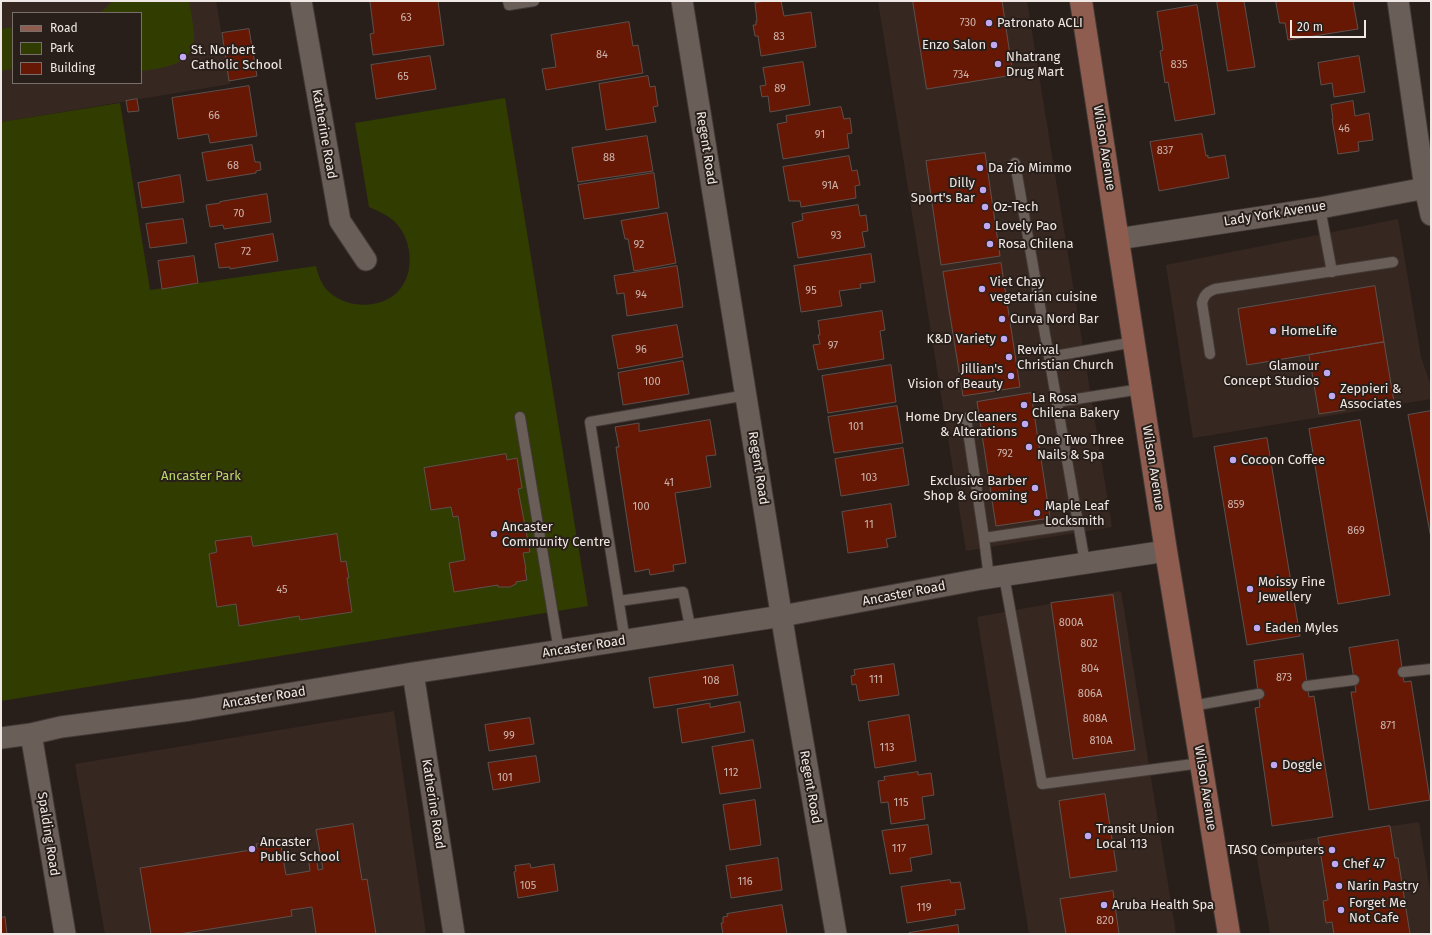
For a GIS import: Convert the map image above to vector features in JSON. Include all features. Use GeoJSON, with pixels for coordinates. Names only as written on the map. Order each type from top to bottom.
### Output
{"type":"FeatureCollection","features":[{"type":"Feature","properties":{"kind":"main road","name":"Wilson Avenue"},"geometry":{"type":"LineString","coordinates":[[1081,1],[1166,551],[1229,934]]}},
{"type":"Feature","properties":{"kind":"street","name":"Katherine Road"},"geometry":{"type":"LineString","coordinates":[[301,1],[340,221],[366,260]]}},
{"type":"Feature","properties":{"kind":"street","name":"Regent Road"},"geometry":{"type":"LineString","coordinates":[[682,1],[782,616],[836,934]]}},
{"type":"Feature","properties":{"kind":"street"},"geometry":{"type":"LineString","coordinates":[[1398,1],[1428,187],[1431,215]]}},
{"type":"Feature","properties":{"kind":"street","name":"Lady York Avenue"},"geometry":{"type":"LineString","coordinates":[[1118,239],[1320,208],[1428,187]]}},
{"type":"Feature","properties":{"kind":"street","name":"Ancaster Road"},"geometry":{"type":"LineString","coordinates":[[1,738],[31,734],[61,727],[190,710],[413,673],[691,631],[996,577],[1166,551]]}},
{"type":"Feature","properties":{"kind":"street","name":"Katherine Road"},"geometry":{"type":"LineString","coordinates":[[413,673],[454,934]]}},
{"type":"Feature","properties":{"kind":"street","name":"Spalding Road"},"geometry":{"type":"LineString","coordinates":[[31,734],[65,934]]}},
{"type":"Feature","properties":{"kind":"lane"},"geometry":{"type":"LineString","coordinates":[[508,1],[508,5],[534,1]]}},
{"type":"Feature","properties":{"kind":"lane"},"geometry":{"type":"LineString","coordinates":[[1015,163],[1085,563]]}},
{"type":"Feature","properties":{"kind":"lane"},"geometry":{"type":"LineString","coordinates":[[1320,208],[1332,272]]}},
{"type":"Feature","properties":{"kind":"lane"},"geometry":{"type":"LineString","coordinates":[[1210,354],[1202,303],[1203,296],[1208,292],[1215,289],[1393,262]]}},
{"type":"Feature","properties":{"kind":"lane"},"geometry":{"type":"LineString","coordinates":[[1049,357],[1134,342]]}},
{"type":"Feature","properties":{"kind":"lane"},"geometry":{"type":"LineString","coordinates":[[1056,402],[1141,389]]}},
{"type":"Feature","properties":{"kind":"lane"},"geometry":{"type":"LineString","coordinates":[[625,641],[590,422],[746,395]]}},
{"type":"Feature","properties":{"kind":"lane"},"geometry":{"type":"LineString","coordinates":[[520,417],[559,651]]}},
{"type":"Feature","properties":{"kind":"lane"},"geometry":{"type":"LineString","coordinates":[[966,418],[984,538],[996,577],[1042,784],[1201,763]]}},
{"type":"Feature","properties":{"kind":"lane"},"geometry":{"type":"LineString","coordinates":[[984,538],[1078,524]]}},
{"type":"Feature","properties":{"kind":"lane"},"geometry":{"type":"LineString","coordinates":[[619,601],[683,592],[691,631]]}},
{"type":"Feature","properties":{"kind":"lane"},"geometry":{"type":"LineString","coordinates":[[1403,672],[1431,669]]}},
{"type":"Feature","properties":{"kind":"lane"},"geometry":{"type":"LineString","coordinates":[[1307,686],[1354,680]]}},
{"type":"Feature","properties":{"kind":"lane"},"geometry":{"type":"LineString","coordinates":[[1192,706],[1259,694]]}},
{"type":"Feature","properties":{"kind":"shaded area","name":"St. Norbert Catholic School"},"geometry":{"type":"Polygon","coordinates":[[[1,1],[216,1],[230,84],[1,122],[1,1]]]}},
{"type":"Feature","properties":{"kind":"shaded area"},"geometry":{"type":"Polygon","coordinates":[[[878,1],[1027,1],[1112,527],[966,551],[878,1]]]}},
{"type":"Feature","properties":{"kind":"shaded area"},"geometry":{"type":"Polygon","coordinates":[[[1398,219],[1421,357],[1431,386],[1431,399],[1193,438],[1166,265],[1398,219]]]}},
{"type":"Feature","properties":{"kind":"shaded area"},"geometry":{"type":"Polygon","coordinates":[[[1121,591],[1176,934],[1029,934],[977,617],[1121,591]]]}},
{"type":"Feature","properties":{"kind":"shaded area","name":"Ancaster Public School"},"geometry":{"type":"Polygon","coordinates":[[[394,711],[426,934],[105,934],[75,764],[394,711]]]}},
{"type":"Feature","properties":{"kind":"shaded area"},"geometry":{"type":"Polygon","coordinates":[[[1419,822],[1431,898],[1431,934],[1270,934],[1255,847],[1419,822]]]}},
{"type":"Feature","properties":{"kind":"green space"},"geometry":{"type":"Polygon","coordinates":[[[113,1],[189,1],[194,35],[190,53],[184,59],[168,66],[142,71],[142,12],[101,12],[113,1]]]}},
{"type":"Feature","properties":{"kind":"green space"},"geometry":{"type":"Polygon","coordinates":[[[12,27],[12,69],[1,71],[1,29],[12,27]]]}},
{"type":"Feature","properties":{"kind":"green space","name":"Ancaster Park"},"geometry":{"type":"Polygon","coordinates":[[[505,98],[588,606],[1,701],[1,122],[120,103],[150,290],[316,266],[323,284],[333,295],[340,300],[349,303],[367,305],[385,300],[393,296],[400,289],[406,280],[410,260],[406,239],[395,222],[383,213],[369,207],[355,123],[505,98]]]}},
{"type":"Feature","properties":{"kind":"building"},"geometry":{"type":"Polygon","coordinates":[[[438,1],[444,45],[373,55],[370,34],[374,33],[370,2],[438,1]]]}},
{"type":"Feature","properties":{"kind":"building"},"geometry":{"type":"Polygon","coordinates":[[[781,1],[784,16],[811,12],[816,47],[761,56],[758,36],[755,36],[753,25],[756,25],[757,21],[755,3],[781,1]]]}},
{"type":"Feature","properties":{"kind":"building"},"geometry":{"type":"Polygon","coordinates":[[[913,1],[1002,1],[1013,75],[927,89],[913,1]]]}},
{"type":"Feature","properties":{"kind":"building"},"geometry":{"type":"Polygon","coordinates":[[[1217,1],[1244,1],[1255,67],[1228,71],[1217,1]]]}},
{"type":"Feature","properties":{"kind":"building"},"geometry":{"type":"Polygon","coordinates":[[[1276,1],[1353,1],[1358,29],[1288,40],[1285,23],[1280,23],[1276,1]]]}},
{"type":"Feature","properties":{"kind":"building"},"geometry":{"type":"Polygon","coordinates":[[[1197,5],[1215,114],[1175,121],[1168,82],[1165,83],[1160,51],[1163,50],[1157,12],[1197,5]]]}},
{"type":"Feature","properties":{"kind":"building"},"geometry":{"type":"Polygon","coordinates":[[[629,22],[633,46],[638,45],[643,73],[546,90],[542,69],[556,67],[551,35],[629,22]]]}},
{"type":"Feature","properties":{"kind":"building"},"geometry":{"type":"Polygon","coordinates":[[[249,29],[257,76],[229,81],[222,33],[249,29]]]}},
{"type":"Feature","properties":{"kind":"building"},"geometry":{"type":"Polygon","coordinates":[[[430,56],[436,89],[376,99],[371,65],[430,56]]]}},
{"type":"Feature","properties":{"kind":"building"},"geometry":{"type":"Polygon","coordinates":[[[1359,56],[1365,92],[1334,97],[1332,83],[1321,85],[1318,63],[1359,56]]]}},
{"type":"Feature","properties":{"kind":"building"},"geometry":{"type":"Polygon","coordinates":[[[803,62],[810,105],[770,112],[768,96],[762,97],[760,86],[766,85],[763,68],[803,62]]]}},
{"type":"Feature","properties":{"kind":"building"},"geometry":{"type":"Polygon","coordinates":[[[648,76],[650,87],[655,86],[658,106],[653,107],[656,122],[606,130],[599,84],[648,76]]]}},
{"type":"Feature","properties":{"kind":"building"},"geometry":{"type":"Polygon","coordinates":[[[249,86],[257,136],[210,143],[208,134],[178,139],[172,98],[249,86]]]}},
{"type":"Feature","properties":{"kind":"building"},"geometry":{"type":"Polygon","coordinates":[[[137,99],[139,111],[128,112],[126,101],[137,99]]]}},
{"type":"Feature","properties":{"kind":"building"},"geometry":{"type":"Polygon","coordinates":[[[1353,101],[1355,116],[1369,113],[1373,140],[1358,142],[1359,151],[1338,154],[1331,105],[1353,101]]]}},
{"type":"Feature","properties":{"kind":"building"},"geometry":{"type":"Polygon","coordinates":[[[841,107],[844,119],[850,118],[852,133],[847,134],[849,148],[783,159],[777,124],[787,122],[786,116],[841,107]]]}},
{"type":"Feature","properties":{"kind":"building"},"geometry":{"type":"Polygon","coordinates":[[[1202,134],[1206,156],[1208,155],[1208,158],[1225,155],[1229,178],[1159,191],[1150,142],[1202,134]]]}},
{"type":"Feature","properties":{"kind":"building"},"geometry":{"type":"Polygon","coordinates":[[[647,136],[653,171],[578,182],[572,148],[647,136]]]}},
{"type":"Feature","properties":{"kind":"building"},"geometry":{"type":"Polygon","coordinates":[[[252,145],[255,162],[260,162],[261,170],[256,171],[256,173],[207,181],[202,153],[252,145]]]}},
{"type":"Feature","properties":{"kind":"building"},"geometry":{"type":"Polygon","coordinates":[[[985,153],[1000,256],[941,265],[926,161],[985,153]]]}},
{"type":"Feature","properties":{"kind":"building"},"geometry":{"type":"Polygon","coordinates":[[[849,156],[852,171],[857,170],[860,185],[855,186],[856,198],[801,207],[800,201],[789,201],[783,167],[849,156]]]}},
{"type":"Feature","properties":{"kind":"building"},"geometry":{"type":"Polygon","coordinates":[[[654,173],[659,208],[584,219],[578,185],[654,173]]]}},
{"type":"Feature","properties":{"kind":"building"},"geometry":{"type":"Polygon","coordinates":[[[180,175],[184,202],[142,208],[138,183],[180,175]]]}},
{"type":"Feature","properties":{"kind":"building"},"geometry":{"type":"Polygon","coordinates":[[[267,194],[271,222],[224,229],[223,225],[210,227],[206,205],[267,194]]]}},
{"type":"Feature","properties":{"kind":"building"},"geometry":{"type":"Polygon","coordinates":[[[858,205],[860,216],[866,215],[868,231],[862,232],[865,247],[798,258],[792,223],[803,220],[802,214],[858,205]]]}},
{"type":"Feature","properties":{"kind":"building"},"geometry":{"type":"Polygon","coordinates":[[[667,213],[676,263],[634,271],[628,239],[625,239],[621,221],[667,213]]]}},
{"type":"Feature","properties":{"kind":"building"},"geometry":{"type":"Polygon","coordinates":[[[183,219],[187,243],[150,248],[146,224],[183,219]]]}},
{"type":"Feature","properties":{"kind":"building"},"geometry":{"type":"Polygon","coordinates":[[[273,234],[278,261],[230,269],[230,267],[219,268],[215,244],[273,234]]]}},
{"type":"Feature","properties":{"kind":"building"},"geometry":{"type":"Polygon","coordinates":[[[871,254],[875,282],[860,284],[861,288],[839,291],[842,306],[801,312],[794,266],[871,254]]]}},
{"type":"Feature","properties":{"kind":"building"},"geometry":{"type":"Polygon","coordinates":[[[194,256],[198,283],[162,289],[158,261],[194,256]]]}},
{"type":"Feature","properties":{"kind":"building"},"geometry":{"type":"Polygon","coordinates":[[[1001,263],[1020,387],[963,396],[943,272],[1001,263]]]}},
{"type":"Feature","properties":{"kind":"building"},"geometry":{"type":"Polygon","coordinates":[[[677,266],[683,307],[627,316],[624,293],[617,294],[614,276],[677,266]]]}},
{"type":"Feature","properties":{"kind":"building"},"geometry":{"type":"Polygon","coordinates":[[[1375,286],[1384,342],[1247,365],[1238,309],[1375,286]]]}},
{"type":"Feature","properties":{"kind":"building"},"geometry":{"type":"Polygon","coordinates":[[[882,311],[885,330],[880,331],[884,359],[818,370],[813,345],[820,344],[818,335],[820,335],[818,321],[882,311]]]}},
{"type":"Feature","properties":{"kind":"building"},"geometry":{"type":"Polygon","coordinates":[[[677,325],[683,357],[618,369],[612,336],[677,325]]]}},
{"type":"Feature","properties":{"kind":"building"},"geometry":{"type":"Polygon","coordinates":[[[1384,342],[1394,402],[1319,414],[1309,355],[1384,342]]]}},
{"type":"Feature","properties":{"kind":"building"},"geometry":{"type":"Polygon","coordinates":[[[683,361],[689,394],[623,405],[618,373],[683,361]]]}},
{"type":"Feature","properties":{"kind":"building"},"geometry":{"type":"Polygon","coordinates":[[[891,365],[896,402],[828,413],[822,376],[891,365]]]}},
{"type":"Feature","properties":{"kind":"building"},"geometry":{"type":"Polygon","coordinates":[[[1031,393],[1050,518],[996,526],[977,402],[1031,393]]]}},
{"type":"Feature","properties":{"kind":"building"},"geometry":{"type":"Polygon","coordinates":[[[897,406],[903,443],[834,453],[828,417],[897,406]]]}},
{"type":"Feature","properties":{"kind":"building"},"geometry":{"type":"Polygon","coordinates":[[[1431,411],[1431,538],[1408,415],[1431,411]]]}},
{"type":"Feature","properties":{"kind":"building"},"geometry":{"type":"Polygon","coordinates":[[[710,420],[716,455],[706,456],[711,487],[675,493],[686,563],[673,565],[674,571],[650,575],[649,569],[635,572],[616,447],[619,447],[615,427],[639,423],[639,431],[710,420]]]}},
{"type":"Feature","properties":{"kind":"building"},"geometry":{"type":"Polygon","coordinates":[[[1360,420],[1390,595],[1338,604],[1309,429],[1360,420]]]}},
{"type":"Feature","properties":{"kind":"building"},"geometry":{"type":"Polygon","coordinates":[[[1267,438],[1300,636],[1247,645],[1214,447],[1267,438]]]}},
{"type":"Feature","properties":{"kind":"building"},"geometry":{"type":"Polygon","coordinates":[[[903,448],[909,485],[841,496],[835,459],[903,448]]]}},
{"type":"Feature","properties":{"kind":"building","name":"Ancaster Community Centre"},"geometry":{"type":"Polygon","coordinates":[[[506,454],[507,460],[517,458],[522,488],[518,489],[530,552],[523,553],[527,580],[516,582],[516,584],[510,587],[498,587],[498,585],[454,592],[449,563],[465,560],[458,516],[453,517],[451,507],[431,510],[424,468],[506,454]]]}},
{"type":"Feature","properties":{"kind":"building"},"geometry":{"type":"Polygon","coordinates":[[[891,504],[896,537],[886,539],[888,547],[848,553],[842,512],[891,504]]]}},
{"type":"Feature","properties":{"kind":"building"},"geometry":{"type":"Polygon","coordinates":[[[337,534],[341,562],[346,561],[352,612],[300,620],[299,616],[239,626],[236,604],[217,607],[209,554],[217,552],[215,541],[251,536],[253,546],[337,534]]]}},
{"type":"Feature","properties":{"kind":"building"},"geometry":{"type":"Polygon","coordinates":[[[1113,595],[1135,750],[1073,759],[1051,603],[1113,595]]]}},
{"type":"Feature","properties":{"kind":"building"},"geometry":{"type":"Polygon","coordinates":[[[1398,640],[1404,682],[1411,681],[1430,800],[1369,810],[1351,692],[1356,692],[1349,648],[1398,640]]]}},
{"type":"Feature","properties":{"kind":"building"},"geometry":{"type":"Polygon","coordinates":[[[1303,654],[1309,697],[1314,696],[1333,817],[1272,826],[1255,708],[1260,707],[1254,661],[1303,654]]]}},
{"type":"Feature","properties":{"kind":"building"},"geometry":{"type":"Polygon","coordinates":[[[894,664],[899,695],[859,701],[856,684],[852,685],[851,676],[855,675],[854,670],[894,664]]]}},
{"type":"Feature","properties":{"kind":"building"},"geometry":{"type":"Polygon","coordinates":[[[733,665],[738,695],[654,708],[649,678],[733,665]]]}},
{"type":"Feature","properties":{"kind":"building"},"geometry":{"type":"Polygon","coordinates":[[[740,702],[745,732],[682,743],[677,709],[710,703],[710,707],[740,702]]]}},
{"type":"Feature","properties":{"kind":"building"},"geometry":{"type":"Polygon","coordinates":[[[909,715],[916,761],[875,768],[868,722],[909,715]]]}},
{"type":"Feature","properties":{"kind":"building"},"geometry":{"type":"Polygon","coordinates":[[[530,718],[534,744],[489,751],[485,725],[530,718]]]}},
{"type":"Feature","properties":{"kind":"building"},"geometry":{"type":"Polygon","coordinates":[[[753,740],[761,788],[720,794],[712,747],[753,740]]]}},
{"type":"Feature","properties":{"kind":"building"},"geometry":{"type":"Polygon","coordinates":[[[536,756],[540,782],[493,790],[488,763],[536,756]]]}},
{"type":"Feature","properties":{"kind":"building"},"geometry":{"type":"Polygon","coordinates":[[[918,772],[918,775],[931,773],[934,795],[922,797],[925,819],[891,824],[888,802],[881,803],[878,781],[885,780],[884,777],[918,772]]]}},
{"type":"Feature","properties":{"kind":"building","name":"Transit Union Local 113"},"geometry":{"type":"Polygon","coordinates":[[[1105,794],[1117,871],[1070,878],[1059,801],[1105,794]]]}},
{"type":"Feature","properties":{"kind":"building"},"geometry":{"type":"Polygon","coordinates":[[[755,800],[761,845],[730,850],[723,805],[755,800]]]}},
{"type":"Feature","properties":{"kind":"building"},"geometry":{"type":"Polygon","coordinates":[[[353,824],[362,880],[367,879],[376,934],[316,934],[312,907],[291,910],[292,916],[179,934],[151,934],[140,868],[257,849],[256,844],[266,843],[266,848],[281,846],[286,875],[310,871],[308,855],[316,854],[318,870],[323,869],[316,830],[353,824]]]}},
{"type":"Feature","properties":{"kind":"building"},"geometry":{"type":"Polygon","coordinates":[[[928,825],[932,854],[910,858],[912,871],[890,874],[882,831],[928,825]]]}},
{"type":"Feature","properties":{"kind":"building"},"geometry":{"type":"Polygon","coordinates":[[[1390,826],[1395,858],[1398,858],[1410,934],[1334,934],[1332,922],[1326,923],[1323,901],[1328,900],[1318,838],[1390,826]]]}},
{"type":"Feature","properties":{"kind":"building"},"geometry":{"type":"Polygon","coordinates":[[[778,858],[782,890],[731,898],[726,866],[778,858]]]}},
{"type":"Feature","properties":{"kind":"building"},"geometry":{"type":"Polygon","coordinates":[[[530,864],[531,868],[554,864],[558,891],[518,898],[514,872],[516,871],[515,866],[530,864]]]}},
{"type":"Feature","properties":{"kind":"building"},"geometry":{"type":"Polygon","coordinates":[[[950,880],[951,883],[960,882],[965,909],[955,910],[956,915],[907,923],[901,887],[950,880]]]}},
{"type":"Feature","properties":{"kind":"building"},"geometry":{"type":"Polygon","coordinates":[[[1113,891],[1119,934],[1066,934],[1060,899],[1113,891]]]}},
{"type":"Feature","properties":{"kind":"building"},"geometry":{"type":"Polygon","coordinates":[[[782,905],[787,934],[723,934],[721,923],[723,923],[723,917],[728,916],[727,914],[782,905]]]}},
{"type":"Feature","properties":{"kind":"building"},"geometry":{"type":"Polygon","coordinates":[[[5,917],[7,934],[1,934],[1,918],[5,917]]]}},
{"type":"Feature","properties":{"kind":"building"},"geometry":{"type":"Polygon","coordinates":[[[958,925],[959,934],[909,934],[909,933],[958,925]]]}},
{"type":"Feature","properties":{"kind":"place","name":"Patronato ACLI"},"geometry":{"type":"Point","coordinates":[989,23]}},
{"type":"Feature","properties":{"kind":"place","name":"Enzo Salon"},"geometry":{"type":"Point","coordinates":[994,45]}},
{"type":"Feature","properties":{"kind":"place","name":"St. Norbert Catholic School"},"geometry":{"type":"Point","coordinates":[183,57]}},
{"type":"Feature","properties":{"kind":"place","name":"Nhatrang Drug Mart"},"geometry":{"type":"Point","coordinates":[998,64]}},
{"type":"Feature","properties":{"kind":"place","name":"Da Zio Mimmo"},"geometry":{"type":"Point","coordinates":[980,168]}},
{"type":"Feature","properties":{"kind":"place","name":"Dilly Sport's Bar"},"geometry":{"type":"Point","coordinates":[983,190]}},
{"type":"Feature","properties":{"kind":"place","name":"Oz-Tech"},"geometry":{"type":"Point","coordinates":[985,207]}},
{"type":"Feature","properties":{"kind":"place","name":"Lovely Pao"},"geometry":{"type":"Point","coordinates":[987,226]}},
{"type":"Feature","properties":{"kind":"place","name":"Rosa Chilena"},"geometry":{"type":"Point","coordinates":[990,244]}},
{"type":"Feature","properties":{"kind":"place","name":"Viet Chay vegetarian cuisine"},"geometry":{"type":"Point","coordinates":[982,289]}},
{"type":"Feature","properties":{"kind":"place","name":"Curva Nord Bar"},"geometry":{"type":"Point","coordinates":[1002,319]}},
{"type":"Feature","properties":{"kind":"place","name":"HomeLife"},"geometry":{"type":"Point","coordinates":[1273,331]}},
{"type":"Feature","properties":{"kind":"place","name":"K&D Variety"},"geometry":{"type":"Point","coordinates":[1004,339]}},
{"type":"Feature","properties":{"kind":"place","name":"Revival Christian Church"},"geometry":{"type":"Point","coordinates":[1009,357]}},
{"type":"Feature","properties":{"kind":"place","name":"Glamour Concept Studios"},"geometry":{"type":"Point","coordinates":[1327,373]}},
{"type":"Feature","properties":{"kind":"place","name":"Jillian's Vision of Beauty"},"geometry":{"type":"Point","coordinates":[1011,376]}},
{"type":"Feature","properties":{"kind":"place","name":"Zeppieri & Associates"},"geometry":{"type":"Point","coordinates":[1332,396]}},
{"type":"Feature","properties":{"kind":"place","name":"La Rosa Chilena Bakery"},"geometry":{"type":"Point","coordinates":[1024,405]}},
{"type":"Feature","properties":{"kind":"place","name":"Home Dry Cleaners & Alterations"},"geometry":{"type":"Point","coordinates":[1025,424]}},
{"type":"Feature","properties":{"kind":"place","name":"One Two Three Nails & Spa"},"geometry":{"type":"Point","coordinates":[1029,447]}},
{"type":"Feature","properties":{"kind":"place","name":"Cocoon Coffee"},"geometry":{"type":"Point","coordinates":[1233,460]}},
{"type":"Feature","properties":{"kind":"place","name":"Exclusive Barber Shop & Grooming"},"geometry":{"type":"Point","coordinates":[1035,488]}},
{"type":"Feature","properties":{"kind":"place","name":"Maple Leaf Locksmith"},"geometry":{"type":"Point","coordinates":[1037,513]}},
{"type":"Feature","properties":{"kind":"place","name":"Ancaster Community Centre"},"geometry":{"type":"Point","coordinates":[494,534]}},
{"type":"Feature","properties":{"kind":"place","name":"Moissy Fine Jewellery"},"geometry":{"type":"Point","coordinates":[1250,589]}},
{"type":"Feature","properties":{"kind":"place","name":"Eaden Myles"},"geometry":{"type":"Point","coordinates":[1257,628]}},
{"type":"Feature","properties":{"kind":"place","name":"Doggle"},"geometry":{"type":"Point","coordinates":[1274,765]}},
{"type":"Feature","properties":{"kind":"place","name":"Transit Union Local 113"},"geometry":{"type":"Point","coordinates":[1088,836]}},
{"type":"Feature","properties":{"kind":"place","name":"Ancaster Public School"},"geometry":{"type":"Point","coordinates":[252,849]}},
{"type":"Feature","properties":{"kind":"place","name":"TASQ Computers"},"geometry":{"type":"Point","coordinates":[1332,850]}},
{"type":"Feature","properties":{"kind":"place","name":"Chef 47"},"geometry":{"type":"Point","coordinates":[1335,864]}},
{"type":"Feature","properties":{"kind":"place","name":"Narin Pastry"},"geometry":{"type":"Point","coordinates":[1339,886]}},
{"type":"Feature","properties":{"kind":"place","name":"Aruba Health Spa"},"geometry":{"type":"Point","coordinates":[1104,905]}},
{"type":"Feature","properties":{"kind":"place","name":"Forget Me Not Cafe"},"geometry":{"type":"Point","coordinates":[1341,910]}}]}
